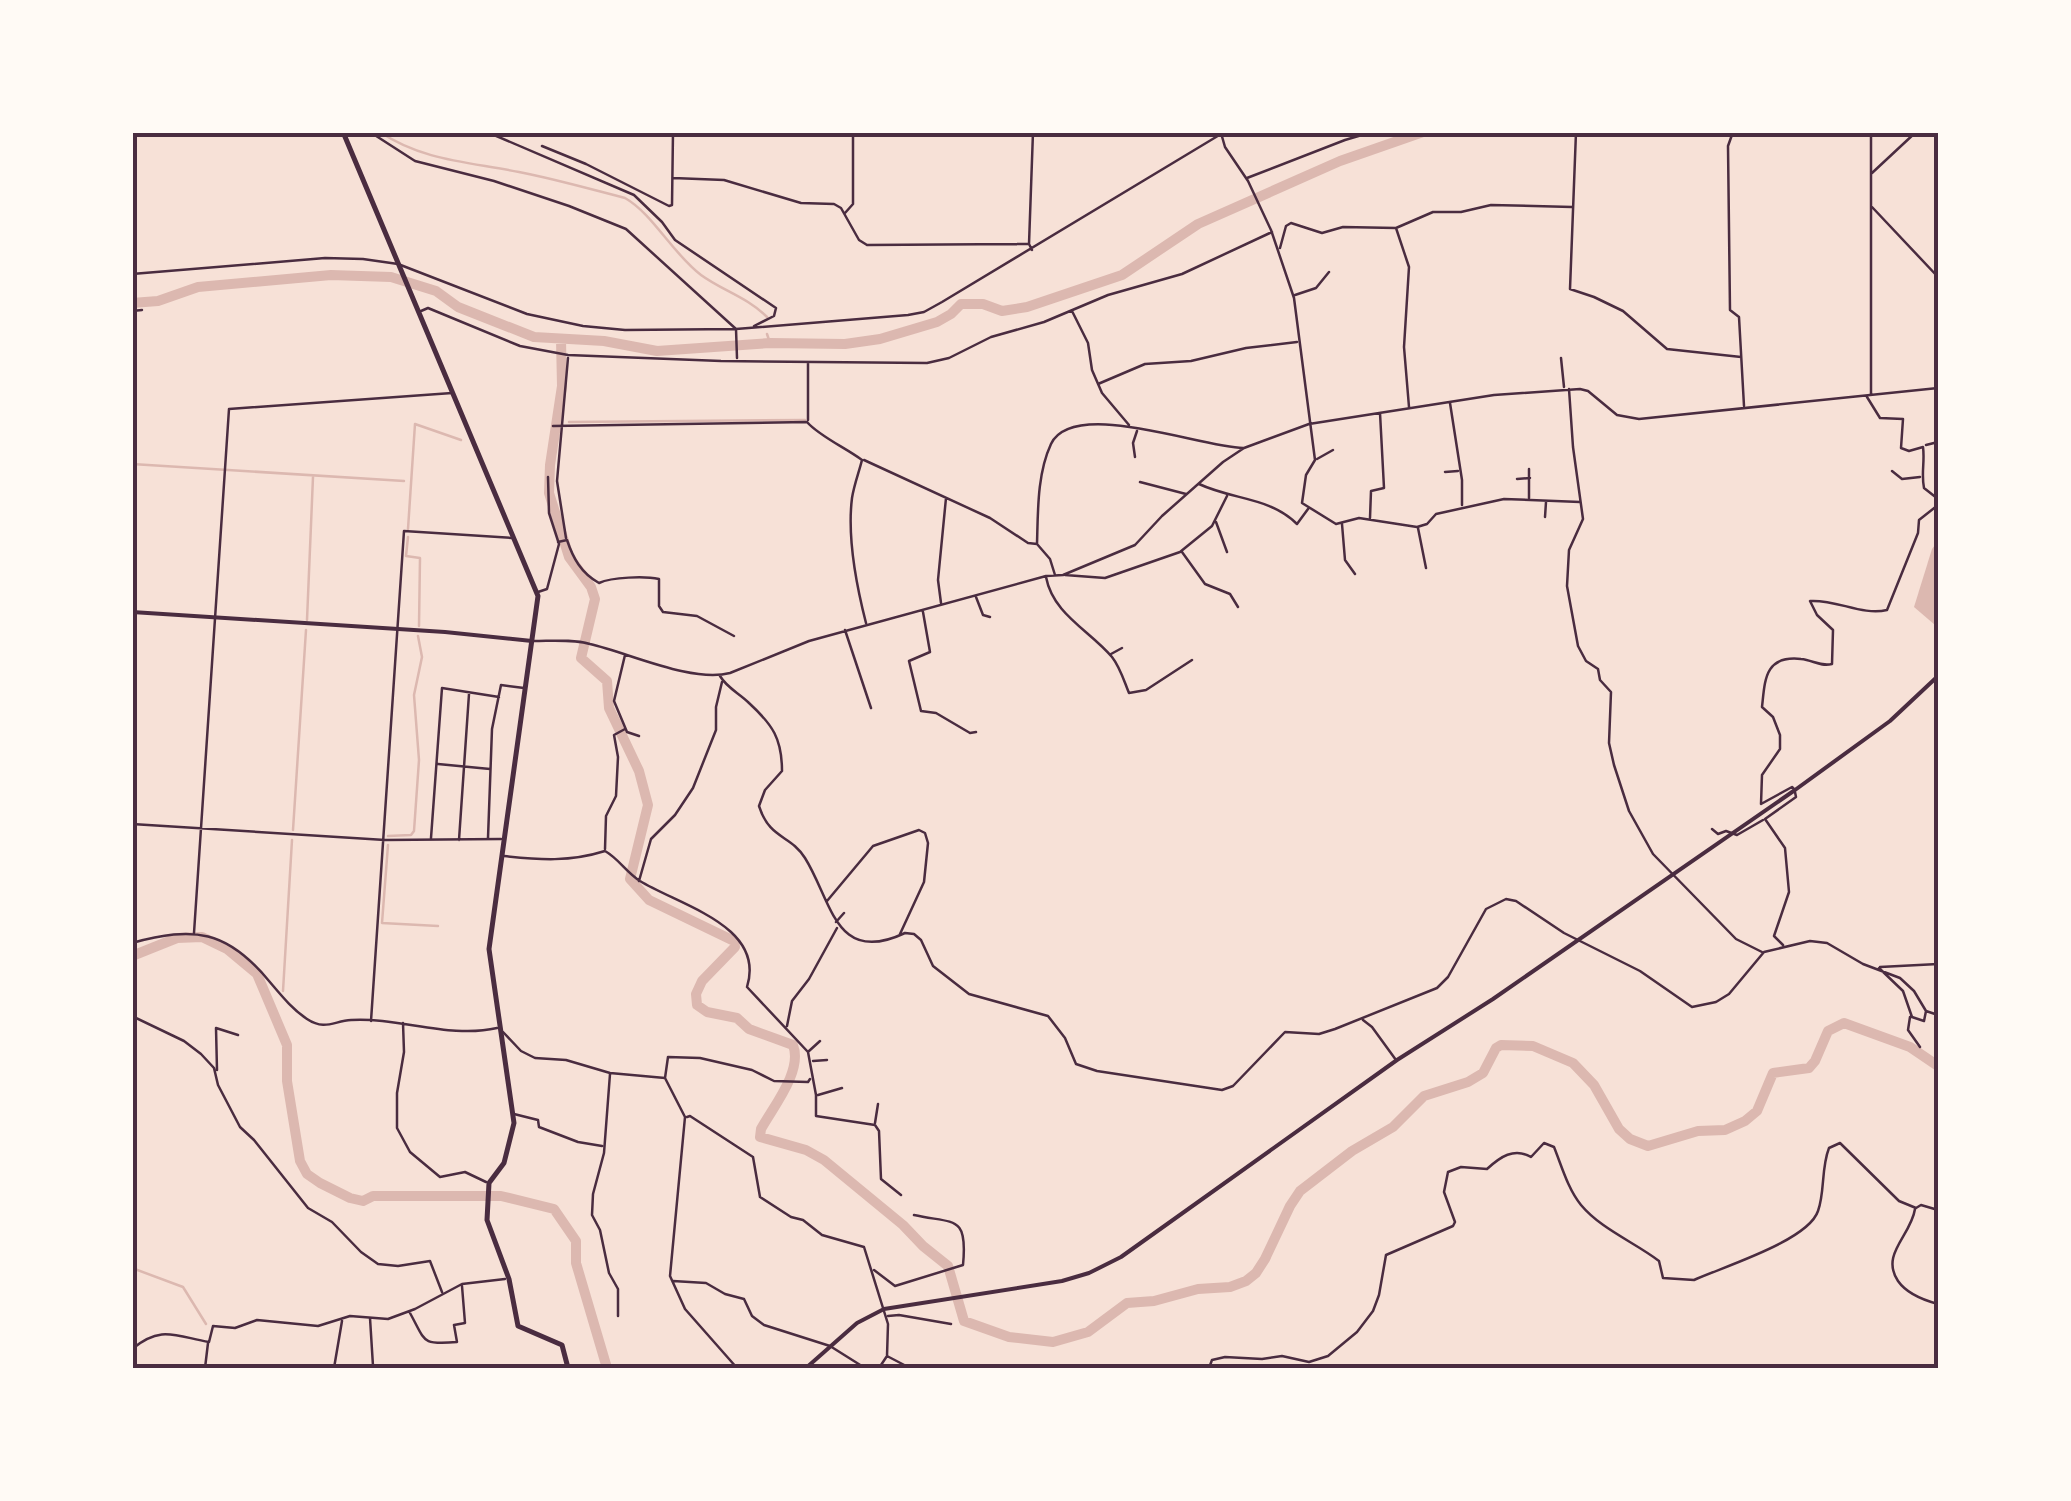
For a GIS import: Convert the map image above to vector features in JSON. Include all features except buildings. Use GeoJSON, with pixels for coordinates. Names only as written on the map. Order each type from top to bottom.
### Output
{"type":"FeatureCollection","features":[{"type":"Feature","properties":{"kind":"main road"},"geometry":{"type":"LineString","coordinates":[[343,132],[537,592],[534,641],[502,838],[489,949],[514,1114],[508,1153],[489,1183],[487,1220],[509,1279],[518,1326],[562,1346],[568,1368]]}},
{"type":"Feature","properties":{"kind":"street"},"geometry":{"type":"LineString","coordinates":[[370,132],[415,161],[494,181],[626,230],[736,330],[737,360]]}},
{"type":"Feature","properties":{"kind":"street"},"geometry":{"type":"LineString","coordinates":[[487,132],[643,201],[674,240],[776,308],[774,316],[753,327]]}},
{"type":"Feature","properties":{"kind":"street"},"geometry":{"type":"LineString","coordinates":[[542,146],[669,206],[673,132]]}},
{"type":"Feature","properties":{"kind":"street"},"geometry":{"type":"LineString","coordinates":[[845,214],[853,204],[853,132]]}},
{"type":"Feature","properties":{"kind":"street"},"geometry":{"type":"LineString","coordinates":[[1032,250],[1029,244],[1034,132]]}},
{"type":"Feature","properties":{"kind":"street"},"geometry":{"type":"LineString","coordinates":[[1247,180],[1372,132]]}},
{"type":"Feature","properties":{"kind":"street"},"geometry":{"type":"LineString","coordinates":[[1576,132],[1570,290],[1594,296],[1624,312],[1667,349],[1741,358]]}},
{"type":"Feature","properties":{"kind":"street"},"geometry":{"type":"LineString","coordinates":[[1733,132],[1728,146],[1730,310],[1739,316],[1744,407]]}},
{"type":"Feature","properties":{"kind":"street"},"geometry":{"type":"LineString","coordinates":[[1870,132],[1869,396],[1880,418],[1904,417],[1902,448],[1909,451],[1938,442]]}},
{"type":"Feature","properties":{"kind":"street"},"geometry":{"type":"LineString","coordinates":[[1871,174],[1916,132]]}},
{"type":"Feature","properties":{"kind":"street"},"geometry":{"type":"LineString","coordinates":[[132,274],[326,258],[398,264],[527,314],[624,330],[736,330],[924,312],[1221,133],[1280,249],[1293,295],[1315,460]]}},
{"type":"Feature","properties":{"kind":"street"},"geometry":{"type":"LineString","coordinates":[[673,178],[724,180],[802,203],[834,204],[845,214],[858,240],[868,245],[1029,244]]}},
{"type":"Feature","properties":{"kind":"street"},"geometry":{"type":"LineString","coordinates":[[1280,249],[1281,235],[1292,223],[1322,234],[1356,226],[1396,228],[1434,212],[1461,212],[1492,205],[1574,207]]}},
{"type":"Feature","properties":{"kind":"street"},"geometry":{"type":"LineString","coordinates":[[1871,206],[1938,277]]}},
{"type":"Feature","properties":{"kind":"street"},"geometry":{"type":"LineString","coordinates":[[1396,228],[1409,266],[1404,347],[1410,408]]}},
{"type":"Feature","properties":{"kind":"street"},"geometry":{"type":"LineString","coordinates":[[420,312],[428,308],[520,346],[567,355],[927,363],[1072,311],[1108,294],[1182,274],[1272,231]]}},
{"type":"Feature","properties":{"kind":"street"},"geometry":{"type":"LineString","coordinates":[[1293,295],[1316,288],[1329,272]]}},
{"type":"Feature","properties":{"kind":"street"},"geometry":{"type":"LineString","coordinates":[[132,311],[142,310]]}},
{"type":"Feature","properties":{"kind":"street"},"geometry":{"type":"LineString","coordinates":[[1072,311],[1088,342],[1098,384],[1130,426]]}},
{"type":"Feature","properties":{"kind":"street"},"geometry":{"type":"LineString","coordinates":[[1098,384],[1145,364],[1191,361],[1246,348],[1299,342]]}},
{"type":"Feature","properties":{"kind":"street"},"geometry":{"type":"LineString","coordinates":[[567,355],[557,481],[566,540],[579,566],[599,583],[609,579],[659,578],[659,606],[663,612],[697,616],[734,636]]}},
{"type":"Feature","properties":{"kind":"street"},"geometry":{"type":"LineString","coordinates":[[1561,358],[1583,519],[1570,550],[1567,586],[1578,646],[1611,692],[1609,743],[1629,811],[1653,854],[1673,876],[1736,939],[1764,952]]}},
{"type":"Feature","properties":{"kind":"street"},"geometry":{"type":"LineString","coordinates":[[808,362],[808,422],[812,429],[838,441],[862,460],[990,518],[1037,544],[1050,559],[1056,575]]}},
{"type":"Feature","properties":{"kind":"street"},"geometry":{"type":"LineString","coordinates":[[1063,575],[1136,546],[1198,483],[1244,448],[1309,424],[1566,389],[1584,390],[1617,415],[1638,419],[1938,388]]}},
{"type":"Feature","properties":{"kind":"street"},"geometry":{"type":"LineString","coordinates":[[194,932],[229,409],[452,392]]}},
{"type":"Feature","properties":{"kind":"street"},"geometry":{"type":"LineString","coordinates":[[1450,402],[1462,506]]}},
{"type":"Feature","properties":{"kind":"street"},"geometry":{"type":"LineString","coordinates":[[1370,520],[1371,491],[1384,488],[1380,412]]}},
{"type":"Feature","properties":{"kind":"street"},"geometry":{"type":"LineString","coordinates":[[554,426],[808,422]]}},
{"type":"Feature","properties":{"kind":"street"},"geometry":{"type":"LineString","coordinates":[[1037,544],[1040,484],[1052,441],[1066,430],[1085,423],[1130,426],[1218,448],[1244,448]]}},
{"type":"Feature","properties":{"kind":"street"},"geometry":{"type":"LineString","coordinates":[[1135,458],[1133,443],[1138,429]]}},
{"type":"Feature","properties":{"kind":"street"},"geometry":{"type":"LineString","coordinates":[[1923,446],[1924,488],[1938,499]]}},
{"type":"Feature","properties":{"kind":"street"},"geometry":{"type":"LineString","coordinates":[[1333,450],[1315,460],[1306,475],[1301,499],[1332,522],[1342,524],[1359,518],[1417,527],[1436,514],[1504,499],[1580,502]]}},
{"type":"Feature","properties":{"kind":"street"},"geometry":{"type":"LineString","coordinates":[[862,460],[852,496],[852,513],[856,587],[866,624]]}},
{"type":"Feature","properties":{"kind":"street"},"geometry":{"type":"LineString","coordinates":[[1444,472],[1460,470]]}},
{"type":"Feature","properties":{"kind":"street"},"geometry":{"type":"LineString","coordinates":[[1529,470],[1529,500]]}},
{"type":"Feature","properties":{"kind":"street"},"geometry":{"type":"LineString","coordinates":[[1892,471],[1902,479],[1921,476]]}},
{"type":"Feature","properties":{"kind":"street"},"geometry":{"type":"LineString","coordinates":[[537,592],[547,589],[559,542],[549,513],[548,477]]}},
{"type":"Feature","properties":{"kind":"street"},"geometry":{"type":"LineString","coordinates":[[1517,479],[1530,478]]}},
{"type":"Feature","properties":{"kind":"street"},"geometry":{"type":"LineString","coordinates":[[1140,482],[1186,494]]}},
{"type":"Feature","properties":{"kind":"street"},"geometry":{"type":"LineString","coordinates":[[1198,483],[1227,496],[1277,507],[1297,524],[1309,508]]}},
{"type":"Feature","properties":{"kind":"street"},"geometry":{"type":"LineString","coordinates":[[132,612],[588,643],[695,673],[720,676],[809,640],[1046,576],[1105,578],[1181,551],[1215,520],[1227,496]]}},
{"type":"Feature","properties":{"kind":"street"},"geometry":{"type":"LineString","coordinates":[[942,605],[938,580],[946,498]]}},
{"type":"Feature","properties":{"kind":"street"},"geometry":{"type":"LineString","coordinates":[[1544,517],[1546,501]]}},
{"type":"Feature","properties":{"kind":"street"},"geometry":{"type":"LineString","coordinates":[[1795,790],[1792,787],[1761,804],[1762,775],[1780,749],[1780,735],[1773,718],[1762,707],[1764,676],[1772,666],[1788,659],[1832,664],[1834,630],[1816,615],[1810,601],[1826,600],[1876,612],[1887,610],[1918,533],[1919,520],[1938,506]]}},
{"type":"Feature","properties":{"kind":"street"},"geometry":{"type":"LineString","coordinates":[[1215,520],[1227,552]]}},
{"type":"Feature","properties":{"kind":"street"},"geometry":{"type":"LineString","coordinates":[[1342,524],[1345,560],[1355,574]]}},
{"type":"Feature","properties":{"kind":"street"},"geometry":{"type":"LineString","coordinates":[[1417,527],[1426,568]]}},
{"type":"Feature","properties":{"kind":"street"},"geometry":{"type":"LineString","coordinates":[[371,1020],[404,531],[514,538]]}},
{"type":"Feature","properties":{"kind":"street"},"geometry":{"type":"LineString","coordinates":[[559,542],[566,540]]}},
{"type":"Feature","properties":{"kind":"street"},"geometry":{"type":"LineString","coordinates":[[1181,551],[1206,584],[1230,594],[1238,607]]}},
{"type":"Feature","properties":{"kind":"street"},"geometry":{"type":"LineString","coordinates":[[1046,576],[1054,602],[1110,655],[1132,694],[1146,690],[1192,660]]}},
{"type":"Feature","properties":{"kind":"street"},"geometry":{"type":"LineString","coordinates":[[976,596],[983,615],[990,617]]}},
{"type":"Feature","properties":{"kind":"street"},"geometry":{"type":"LineString","coordinates":[[922,610],[930,652],[909,661],[921,711],[936,713],[970,733],[976,732]]}},
{"type":"Feature","properties":{"kind":"street"},"geometry":{"type":"LineString","coordinates":[[845,630],[871,708]]}},
{"type":"Feature","properties":{"kind":"street"},"geometry":{"type":"LineString","coordinates":[[1110,655],[1122,648]]}},
{"type":"Feature","properties":{"kind":"street"},"geometry":{"type":"LineString","coordinates":[[624,729],[614,702],[625,654]]}},
{"type":"Feature","properties":{"kind":"street"},"geometry":{"type":"LineString","coordinates":[[638,880],[652,839],[693,788],[716,730],[720,676]]}},
{"type":"Feature","properties":{"kind":"street"},"geometry":{"type":"LineString","coordinates":[[720,676],[782,742],[782,771],[765,790],[759,806],[768,827],[802,853],[836,925],[855,938],[878,942],[889,943],[900,935],[924,882],[928,843],[925,833],[919,830],[872,846],[827,901]]}},
{"type":"Feature","properties":{"kind":"street"},"geometry":{"type":"LineString","coordinates":[[806,1368],[857,1322],[884,1309],[1062,1281],[1121,1257],[1396,1060],[1493,1000],[1795,790],[1890,722],[1938,676]]}},
{"type":"Feature","properties":{"kind":"street"},"geometry":{"type":"LineString","coordinates":[[488,840],[492,729],[501,686],[526,688]]}},
{"type":"Feature","properties":{"kind":"street"},"geometry":{"type":"LineString","coordinates":[[431,841],[442,688],[499,697]]}},
{"type":"Feature","properties":{"kind":"street"},"geometry":{"type":"LineString","coordinates":[[459,841],[470,692]]}},
{"type":"Feature","properties":{"kind":"street"},"geometry":{"type":"LineString","coordinates":[[640,736],[624,729],[616,732],[613,739],[618,756],[616,796],[604,826],[605,850],[628,874],[731,928],[753,969],[748,987],[808,1052],[816,1116],[875,1125]]}},
{"type":"Feature","properties":{"kind":"street"},"geometry":{"type":"LineString","coordinates":[[436,764],[492,769]]}},
{"type":"Feature","properties":{"kind":"street"},"geometry":{"type":"LineString","coordinates":[[1712,829],[1718,834],[1726,831],[1737,835],[1796,796],[1795,790]]}},
{"type":"Feature","properties":{"kind":"street"},"geometry":{"type":"LineString","coordinates":[[1764,819],[1785,848],[1788,892],[1774,936],[1784,946]]}},
{"type":"Feature","properties":{"kind":"street"},"geometry":{"type":"LineString","coordinates":[[132,824],[385,840],[502,838]]}},
{"type":"Feature","properties":{"kind":"street"},"geometry":{"type":"LineString","coordinates":[[501,855],[576,860],[605,850]]}},
{"type":"Feature","properties":{"kind":"street"},"geometry":{"type":"LineString","coordinates":[[900,935],[914,934],[934,966],[969,994],[1048,1016],[1065,1038],[1076,1064],[1097,1071],[1222,1090],[1233,1086],[1286,1032],[1318,1034],[1437,988],[1448,977],[1486,909],[1506,900],[1640,971],[1692,1007],[1716,1002],[1730,994],[1764,952],[1810,941],[1827,943],[1900,978],[1914,990],[1926,1010],[1938,1014]]}},
{"type":"Feature","properties":{"kind":"street"},"geometry":{"type":"LineString","coordinates":[[786,1029],[792,1002],[810,979],[840,914],[844,913]]}},
{"type":"Feature","properties":{"kind":"street"},"geometry":{"type":"LineString","coordinates":[[132,943],[194,932],[213,936],[240,950],[279,994],[320,1026],[371,1020],[476,1033],[499,1028],[535,1058],[664,1078]]}},
{"type":"Feature","properties":{"kind":"street"},"geometry":{"type":"LineString","coordinates":[[1878,967],[1938,964]]}},
{"type":"Feature","properties":{"kind":"street"},"geometry":{"type":"LineString","coordinates":[[1878,967],[1903,991],[1912,1017]]}},
{"type":"Feature","properties":{"kind":"street"},"geometry":{"type":"LineString","coordinates":[[1912,1017],[1924,1021],[1926,1010]]}},
{"type":"Feature","properties":{"kind":"street"},"geometry":{"type":"LineString","coordinates":[[132,1016],[184,1041],[214,1068],[217,1076]]}},
{"type":"Feature","properties":{"kind":"street"},"geometry":{"type":"LineString","coordinates":[[1912,1017],[1908,1030],[1920,1047]]}},
{"type":"Feature","properties":{"kind":"street"},"geometry":{"type":"LineString","coordinates":[[1362,1020],[1372,1027],[1396,1060]]}},
{"type":"Feature","properties":{"kind":"street"},"geometry":{"type":"LineString","coordinates":[[403,1022],[404,1052],[396,1114],[400,1136],[410,1152],[440,1177],[465,1172],[489,1183]]}},
{"type":"Feature","properties":{"kind":"street"},"geometry":{"type":"LineString","coordinates":[[238,1035],[216,1028],[218,1085],[240,1127],[308,1208],[332,1222],[360,1252],[378,1264],[398,1266],[430,1261],[442,1292]]}},
{"type":"Feature","properties":{"kind":"street"},"geometry":{"type":"LineString","coordinates":[[808,1052],[820,1040]]}},
{"type":"Feature","properties":{"kind":"street"},"geometry":{"type":"LineString","coordinates":[[737,1368],[685,1309],[672,1281],[685,1118],[664,1078],[668,1057],[685,1056],[752,1070],[774,1082],[808,1082],[811,1078]]}},
{"type":"Feature","properties":{"kind":"street"},"geometry":{"type":"LineString","coordinates":[[812,1061],[826,1060]]}},
{"type":"Feature","properties":{"kind":"street"},"geometry":{"type":"LineString","coordinates":[[610,1072],[592,1215],[618,1290],[618,1316]]}},
{"type":"Feature","properties":{"kind":"street"},"geometry":{"type":"LineString","coordinates":[[816,1095],[842,1088]]}},
{"type":"Feature","properties":{"kind":"street"},"geometry":{"type":"LineString","coordinates":[[878,1104],[875,1125],[879,1131],[881,1179],[901,1195]]}},
{"type":"Feature","properties":{"kind":"street"},"geometry":{"type":"LineString","coordinates":[[514,1114],[538,1120],[540,1127],[578,1142],[603,1146]]}},
{"type":"Feature","properties":{"kind":"street"},"geometry":{"type":"LineString","coordinates":[[685,1118],[690,1116],[753,1157],[760,1197],[822,1235],[860,1244],[873,1269],[886,1317],[888,1356],[879,1368]]}},
{"type":"Feature","properties":{"kind":"street"},"geometry":{"type":"LineString","coordinates":[[1209,1368],[1212,1360],[1225,1356],[1262,1360],[1282,1356],[1309,1362],[1328,1356],[1357,1332],[1373,1311],[1386,1255],[1453,1226],[1444,1192],[1448,1172],[1461,1167],[1487,1169],[1506,1154],[1532,1157],[1544,1142],[1554,1148],[1582,1206],[1604,1226],[1659,1261],[1663,1278],[1694,1280],[1768,1251],[1812,1220],[1819,1208],[1824,1159],[1829,1148],[1840,1143],[1899,1201],[1916,1208]]}},
{"type":"Feature","properties":{"kind":"street"},"geometry":{"type":"LineString","coordinates":[[1938,1210],[1921,1205],[1916,1208],[1913,1222],[1890,1265],[1900,1285],[1938,1304]]}},
{"type":"Feature","properties":{"kind":"street"},"geometry":{"type":"LineString","coordinates":[[873,1269],[895,1286],[963,1265],[964,1235],[960,1227],[943,1218],[914,1215]]}},
{"type":"Feature","properties":{"kind":"street"},"geometry":{"type":"LineString","coordinates":[[205,1368],[213,1326],[235,1328],[257,1320],[318,1326],[370,1316],[388,1319],[462,1284],[509,1279]]}},
{"type":"Feature","properties":{"kind":"street"},"geometry":{"type":"LineString","coordinates":[[672,1281],[706,1282],[725,1294],[744,1299],[752,1316],[764,1325],[830,1346],[865,1368]]}},
{"type":"Feature","properties":{"kind":"street"},"geometry":{"type":"LineString","coordinates":[[409,1312],[423,1340],[431,1344],[457,1342],[454,1325],[465,1323],[462,1284]]}},
{"type":"Feature","properties":{"kind":"street"},"geometry":{"type":"LineString","coordinates":[[886,1317],[899,1314],[951,1324]]}},
{"type":"Feature","properties":{"kind":"street"},"geometry":{"type":"LineString","coordinates":[[370,1316],[373,1366]]}},
{"type":"Feature","properties":{"kind":"street"},"geometry":{"type":"LineString","coordinates":[[334,1368],[342,1320]]}},
{"type":"Feature","properties":{"kind":"street"},"geometry":{"type":"LineString","coordinates":[[132,1348],[159,1333],[208,1342]]}},
{"type":"Feature","properties":{"kind":"street"},"geometry":{"type":"LineString","coordinates":[[888,1356],[900,1366],[910,1368]]}},
{"type":"Feature","properties":{"kind":"shaded area"},"geometry":{"type":"Polygon","coordinates":[[[1938,541],[1938,625],[1935,625],[1914,607],[1938,541]]]}},
{"type":"Feature","properties":{"kind":"waterway"},"geometry":{"type":"LineString","coordinates":[[380,132],[430,155],[625,198],[701,275],[767,317]]}},
{"type":"Feature","properties":{"kind":"waterway"},"geometry":{"type":"LineString","coordinates":[[132,303],[158,301],[198,287],[331,275],[391,277],[436,291],[458,307],[534,337],[604,341],[657,351],[770,343],[845,344],[880,339],[937,322],[961,304],[983,304],[1002,311],[1027,307],[1122,275],[1198,224],[1340,161],[1423,132]]}},
{"type":"Feature","properties":{"kind":"waterway"},"geometry":{"type":"LineString","coordinates":[[767,334],[770,343]]}},
{"type":"Feature","properties":{"kind":"waterway"},"geometry":{"type":"LineString","coordinates":[[561,340],[562,386],[549,493],[569,557],[595,599],[581,658],[607,681],[609,708],[639,771],[648,805],[630,879],[649,900],[734,941],[735,947],[702,981],[696,994],[697,1005],[707,1012],[737,1018],[749,1029],[793,1045],[794,1066],[760,1137],[806,1150],[824,1160],[903,1225],[948,1266],[964,1321],[1009,1337],[1053,1342],[1088,1332],[1127,1303],[1246,1281],[1265,1259],[1300,1191],[1352,1151],[1393,1127],[1424,1096],[1483,1073],[1501,1045],[1533,1046],[1573,1063],[1594,1085],[1619,1129],[1630,1139],[1648,1146],[1698,1131],[1725,1130],[1745,1121],[1757,1111],[1773,1073],[1809,1068],[1828,1031],[1844,1023],[1910,1047],[1938,1066]]}},
{"type":"Feature","properties":{"kind":"waterway"},"geometry":{"type":"LineString","coordinates":[[569,422],[805,420]]}},
{"type":"Feature","properties":{"kind":"waterway"},"geometry":{"type":"LineString","coordinates":[[408,529],[415,424],[461,440]]}},
{"type":"Feature","properties":{"kind":"waterway"},"geometry":{"type":"LineString","coordinates":[[132,464],[404,481]]}},
{"type":"Feature","properties":{"kind":"waterway"},"geometry":{"type":"LineString","coordinates":[[132,506],[135,467]]}},
{"type":"Feature","properties":{"kind":"waterway"},"geometry":{"type":"LineString","coordinates":[[307,620],[313,477]]}},
{"type":"Feature","properties":{"kind":"waterway"},"geometry":{"type":"LineString","coordinates":[[408,537],[406,556],[420,558],[419,626]]}},
{"type":"Feature","properties":{"kind":"waterway"},"geometry":{"type":"LineString","coordinates":[[293,830],[306,630]]}},
{"type":"Feature","properties":{"kind":"waterway"},"geometry":{"type":"LineString","coordinates":[[388,836],[411,835],[414,831],[419,760],[414,695],[422,657],[418,636]]}},
{"type":"Feature","properties":{"kind":"waterway"},"geometry":{"type":"LineString","coordinates":[[283,991],[292,840]]}},
{"type":"Feature","properties":{"kind":"waterway"},"geometry":{"type":"LineString","coordinates":[[388,845],[382,923],[438,926]]}},
{"type":"Feature","properties":{"kind":"waterway"},"geometry":{"type":"LineString","coordinates":[[132,956],[177,938],[202,937],[227,949],[257,974],[287,1045],[287,1081],[300,1161],[307,1174],[320,1183],[363,1201],[373,1196],[501,1196],[554,1209],[576,1241],[576,1263],[607,1368]]}},
{"type":"Feature","properties":{"kind":"waterway"},"geometry":{"type":"LineString","coordinates":[[132,1268],[183,1287],[206,1324]]}}]}
